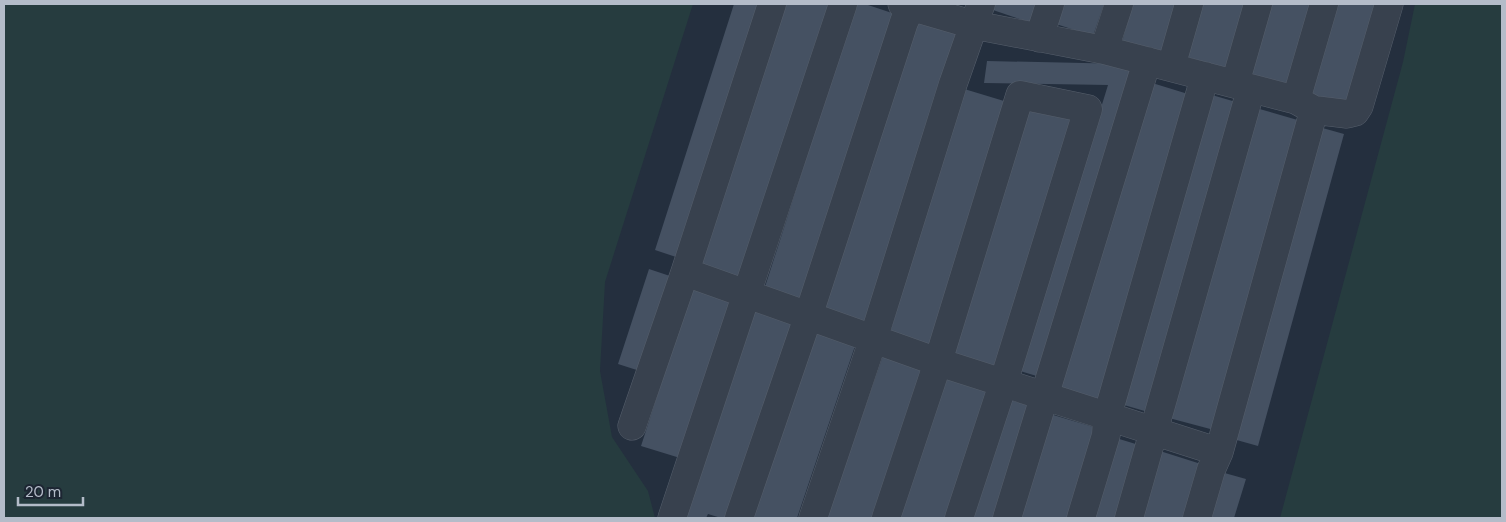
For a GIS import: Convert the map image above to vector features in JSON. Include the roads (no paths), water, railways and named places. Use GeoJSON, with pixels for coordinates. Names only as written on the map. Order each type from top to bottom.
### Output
{"type":"FeatureCollection","features":[{"type":"Feature","properties":{"kind":"lane"},"geometry":{"type":"LineString","coordinates":[[632,426],[685,272],[772,4]]}},
{"type":"Feature","properties":{"kind":"lane"},"geometry":{"type":"LineString","coordinates":[[672,518],[843,4]]}},
{"type":"Feature","properties":{"kind":"lane"},"geometry":{"type":"LineString","coordinates":[[1039,38],[1050,4]]}},
{"type":"Feature","properties":{"kind":"lane"},"geometry":{"type":"LineString","coordinates":[[1104,50],[1119,4]]}},
{"type":"Feature","properties":{"kind":"lane"},"geometry":{"type":"LineString","coordinates":[[1006,518],[1045,397],[1159,64],[1190,4]]}},
{"type":"Feature","properties":{"kind":"lane"},"geometry":{"type":"LineString","coordinates":[[1129,518],[1154,432],[1243,86],[1258,4]]}},
{"type":"Feature","properties":{"kind":"lane"},"geometry":{"type":"LineString","coordinates":[[1197,518],[1211,470],[1219,452],[1305,105],[1324,4]]}},
{"type":"Feature","properties":{"kind":"lane"},"geometry":{"type":"LineString","coordinates":[[739,518],[808,317],[909,5],[977,14],[1039,38],[1104,50],[1243,86],[1305,105],[1347,114],[1355,112],[1359,106],[1389,4]]}},
{"type":"Feature","properties":{"kind":"lane"},"geometry":{"type":"LineString","coordinates":[[813,518],[873,340],[953,84],[977,14]]}},
{"type":"Feature","properties":{"kind":"lane"},"geometry":{"type":"LineString","coordinates":[[1081,518],[1106,436],[1107,417],[1205,76]]}},
{"type":"Feature","properties":{"kind":"lane"},"geometry":{"type":"LineString","coordinates":[[886,518],[938,362],[1020,95],[1088,109],[1003,384],[959,518]]}},
{"type":"Feature","properties":{"kind":"lane"},"geometry":{"type":"LineString","coordinates":[[685,272],[873,340],[1003,384],[1219,452]]}}]}
